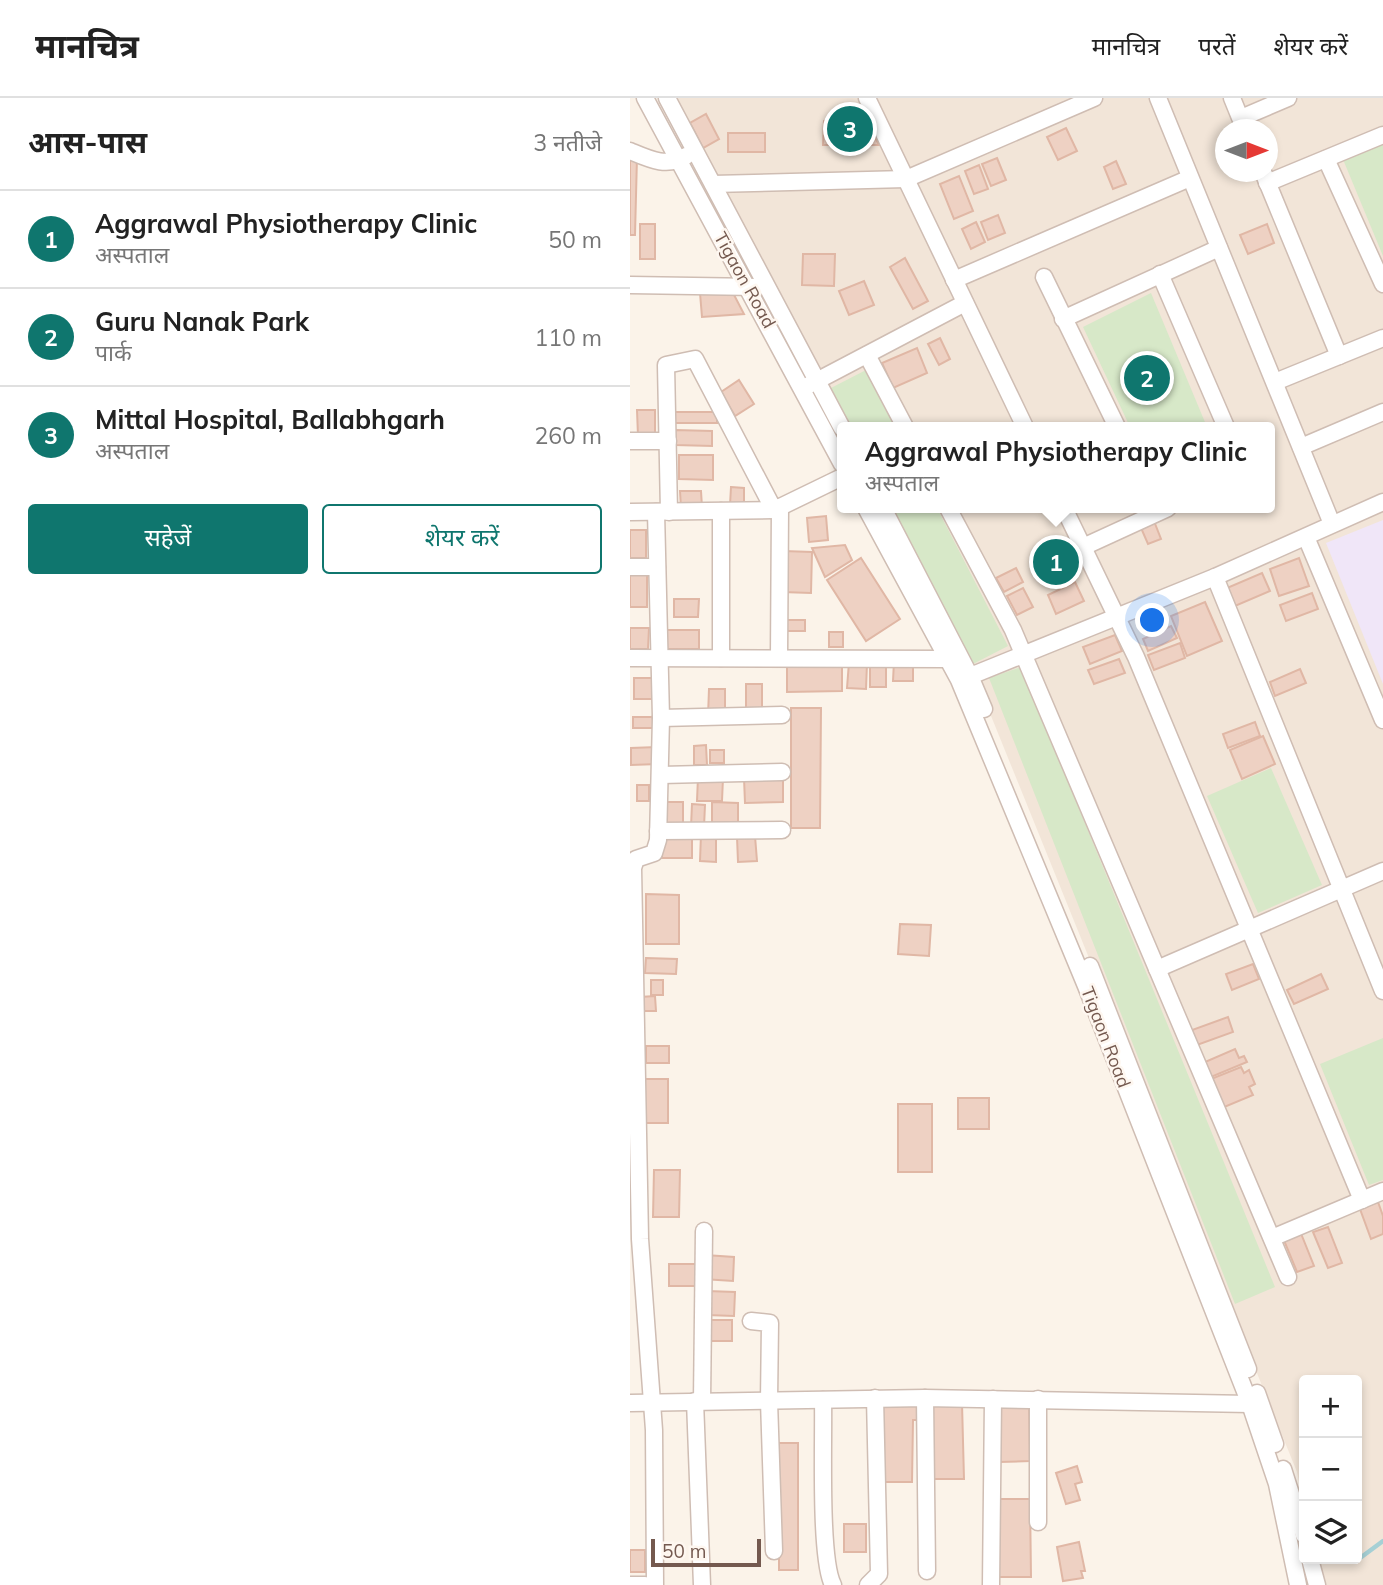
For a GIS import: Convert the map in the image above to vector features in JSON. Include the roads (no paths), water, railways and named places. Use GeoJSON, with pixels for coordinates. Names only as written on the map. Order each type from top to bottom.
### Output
{"type":"FeatureCollection","features":[{"type":"Feature","properties":{"kind":"street","name":"Tigaon Road"},"geometry":{"type":"LineString","coordinates":[[645,98],[750,288],[837,454]]}},
{"type":"Feature","properties":{"kind":"street"},"geometry":{"type":"LineString","coordinates":[[667,98],[839,422]]}},
{"type":"Feature","properties":{"kind":"street"},"geometry":{"type":"LineString","coordinates":[[713,184],[905,178],[1094,98]]}},
{"type":"Feature","properties":{"kind":"street"},"geometry":{"type":"LineString","coordinates":[[1158,98],[1332,524]]}},
{"type":"Feature","properties":{"kind":"street"},"geometry":{"type":"LineString","coordinates":[[1232,98],[1241,119]]}},
{"type":"Feature","properties":{"kind":"street"},"geometry":{"type":"LineString","coordinates":[[1252,119],[1288,98]]}},
{"type":"Feature","properties":{"kind":"street"},"geometry":{"type":"LineString","coordinates":[[871,99],[905,178],[1023,422]]}},
{"type":"Feature","properties":{"kind":"street"},"geometry":{"type":"LineString","coordinates":[[1278,173],[1326,159],[1383,135]]}},
{"type":"Feature","properties":{"kind":"street"},"geometry":{"type":"LineString","coordinates":[[630,140],[651,149],[690,143]]}},
{"type":"Feature","properties":{"kind":"street"},"geometry":{"type":"LineString","coordinates":[[630,151],[657,162],[678,161],[690,143]]}},
{"type":"Feature","properties":{"kind":"street"},"geometry":{"type":"LineString","coordinates":[[1326,159],[1383,284]]}},
{"type":"Feature","properties":{"kind":"street"},"geometry":{"type":"LineString","coordinates":[[954,280],[1190,178]]}},
{"type":"Feature","properties":{"kind":"street"},"geometry":{"type":"LineString","coordinates":[[1267,182],[1339,356]]}},
{"type":"Feature","properties":{"kind":"street"},"geometry":{"type":"LineString","coordinates":[[1063,320],[1219,248]]}},
{"type":"Feature","properties":{"kind":"street"},"geometry":{"type":"LineString","coordinates":[[1160,274],[1224,422]]}},
{"type":"Feature","properties":{"kind":"street"},"geometry":{"type":"LineString","coordinates":[[1044,277],[1114,422]]}},
{"type":"Feature","properties":{"kind":"street"},"geometry":{"type":"LineString","coordinates":[[630,285],[750,288],[768,286]]}},
{"type":"Feature","properties":{"kind":"street"},"geometry":{"type":"LineString","coordinates":[[803,388],[965,303]]}},
{"type":"Feature","properties":{"kind":"street"},"geometry":{"type":"LineString","coordinates":[[1275,382],[1383,338]]}},
{"type":"Feature","properties":{"kind":"street"},"geometry":{"type":"LineString","coordinates":[[867,355],[902,422]]}},
{"type":"Feature","properties":{"kind":"street"},"geometry":{"type":"LineString","coordinates":[[656,1585],[652,1402],[634,1180],[633,868],[636,859],[656,850],[658,831],[661,718],[657,567],[668,441],[666,365],[695,359],[777,508],[779,658]]}},
{"type":"Feature","properties":{"kind":"street"},"geometry":{"type":"LineString","coordinates":[[1301,447],[1383,412]]}},
{"type":"Feature","properties":{"kind":"street"},"geometry":{"type":"LineString","coordinates":[[630,441],[668,441]]}},
{"type":"Feature","properties":{"kind":"street"},"geometry":{"type":"LineString","coordinates":[[630,512],[777,508],[837,479]]}},
{"type":"Feature","properties":{"kind":"street"},"geometry":{"type":"LineString","coordinates":[[965,678],[1215,577],[1383,502]]}},
{"type":"Feature","properties":{"kind":"street"},"geometry":{"type":"LineString","coordinates":[[721,511],[721,658]]}},
{"type":"Feature","properties":{"kind":"street","name":"Tigaon Road"},"geometry":{"type":"LineString","coordinates":[[869,513],[949,659],[965,678],[1250,1404],[1277,1484],[1298,1585]]}},
{"type":"Feature","properties":{"kind":"street"},"geometry":{"type":"LineString","coordinates":[[885,513],[965,678],[1194,1228],[1265,1415],[1299,1520]]}},
{"type":"Feature","properties":{"kind":"street"},"geometry":{"type":"LineString","coordinates":[[951,513],[1023,655],[1288,1276]]}},
{"type":"Feature","properties":{"kind":"street"},"geometry":{"type":"LineString","coordinates":[[1066,513],[1117,615],[1362,1200]]}},
{"type":"Feature","properties":{"kind":"street"},"geometry":{"type":"LineString","coordinates":[[1083,547],[1154,513]]}},
{"type":"Feature","properties":{"kind":"street"},"geometry":{"type":"LineString","coordinates":[[1306,537],[1383,720]]}},
{"type":"Feature","properties":{"kind":"street"},"geometry":{"type":"LineString","coordinates":[[630,567],[657,567]]}},
{"type":"Feature","properties":{"kind":"street"},"geometry":{"type":"LineString","coordinates":[[1215,577],[1383,991]]}},
{"type":"Feature","properties":{"kind":"street"},"geometry":{"type":"LineString","coordinates":[[630,658],[949,659]]}},
{"type":"Feature","properties":{"kind":"street"},"geometry":{"type":"LineString","coordinates":[[661,718],[782,715]]}},
{"type":"Feature","properties":{"kind":"street"},"geometry":{"type":"LineString","coordinates":[[661,775],[782,772]]}},
{"type":"Feature","properties":{"kind":"street"},"geometry":{"type":"LineString","coordinates":[[658,831],[782,830]]}},
{"type":"Feature","properties":{"kind":"street"},"geometry":{"type":"LineString","coordinates":[[1157,969],[1383,871]]}},
{"type":"Feature","properties":{"kind":"street"},"geometry":{"type":"LineString","coordinates":[[1272,1238],[1383,1191]]}},
{"type":"Feature","properties":{"kind":"street"},"geometry":{"type":"LineString","coordinates":[[702,1585],[699,1401],[704,1231]]}},
{"type":"Feature","properties":{"kind":"street"},"geometry":{"type":"LineString","coordinates":[[751,1321],[770,1323],[769,1401],[774,1551]]}},
{"type":"Feature","properties":{"kind":"street"},"geometry":{"type":"LineString","coordinates":[[867,1585],[878,1578],[880,1567],[875,1398]]}},
{"type":"Feature","properties":{"kind":"street"},"geometry":{"type":"LineString","coordinates":[[630,1403],[925,1398],[1250,1404]]}},
{"type":"Feature","properties":{"kind":"street"},"geometry":{"type":"LineString","coordinates":[[925,1398],[927,1571]]}},
{"type":"Feature","properties":{"kind":"street"},"geometry":{"type":"LineString","coordinates":[[991,1585],[993,1399]]}},
{"type":"Feature","properties":{"kind":"street"},"geometry":{"type":"LineString","coordinates":[[1038,1399],[1038,1522]]}},
{"type":"Feature","properties":{"kind":"street"},"geometry":{"type":"LineString","coordinates":[[823,1400],[827,1562],[833,1585]]}},
{"type":"Feature","properties":{"kind":"street"},"geometry":{"type":"LineString","coordinates":[[1311,1564],[1317,1585]]}},
{"type":"Feature","properties":{"kind":"street"},"geometry":{"type":"LineString","coordinates":[[630,1584],[645,1585]]}},
{"type":"Feature","properties":{"kind":"waterway"},"geometry":{"type":"LineString","coordinates":[[1362,1557],[1383,1541]]}},
{"type":"Feature","properties":{"kind":"place","name":"Mittal Hospital, Ballabhgarh"},"geometry":{"type":"Point","coordinates":[850,129]}},
{"type":"Feature","properties":{"kind":"place","name":"Guru Nanak Park"},"geometry":{"type":"Point","coordinates":[1147,378]}},
{"type":"Feature","properties":{"kind":"place","name":"Aggrawal Physiotherapy Clinic"},"geometry":{"type":"Point","coordinates":[1056,562]}}]}
